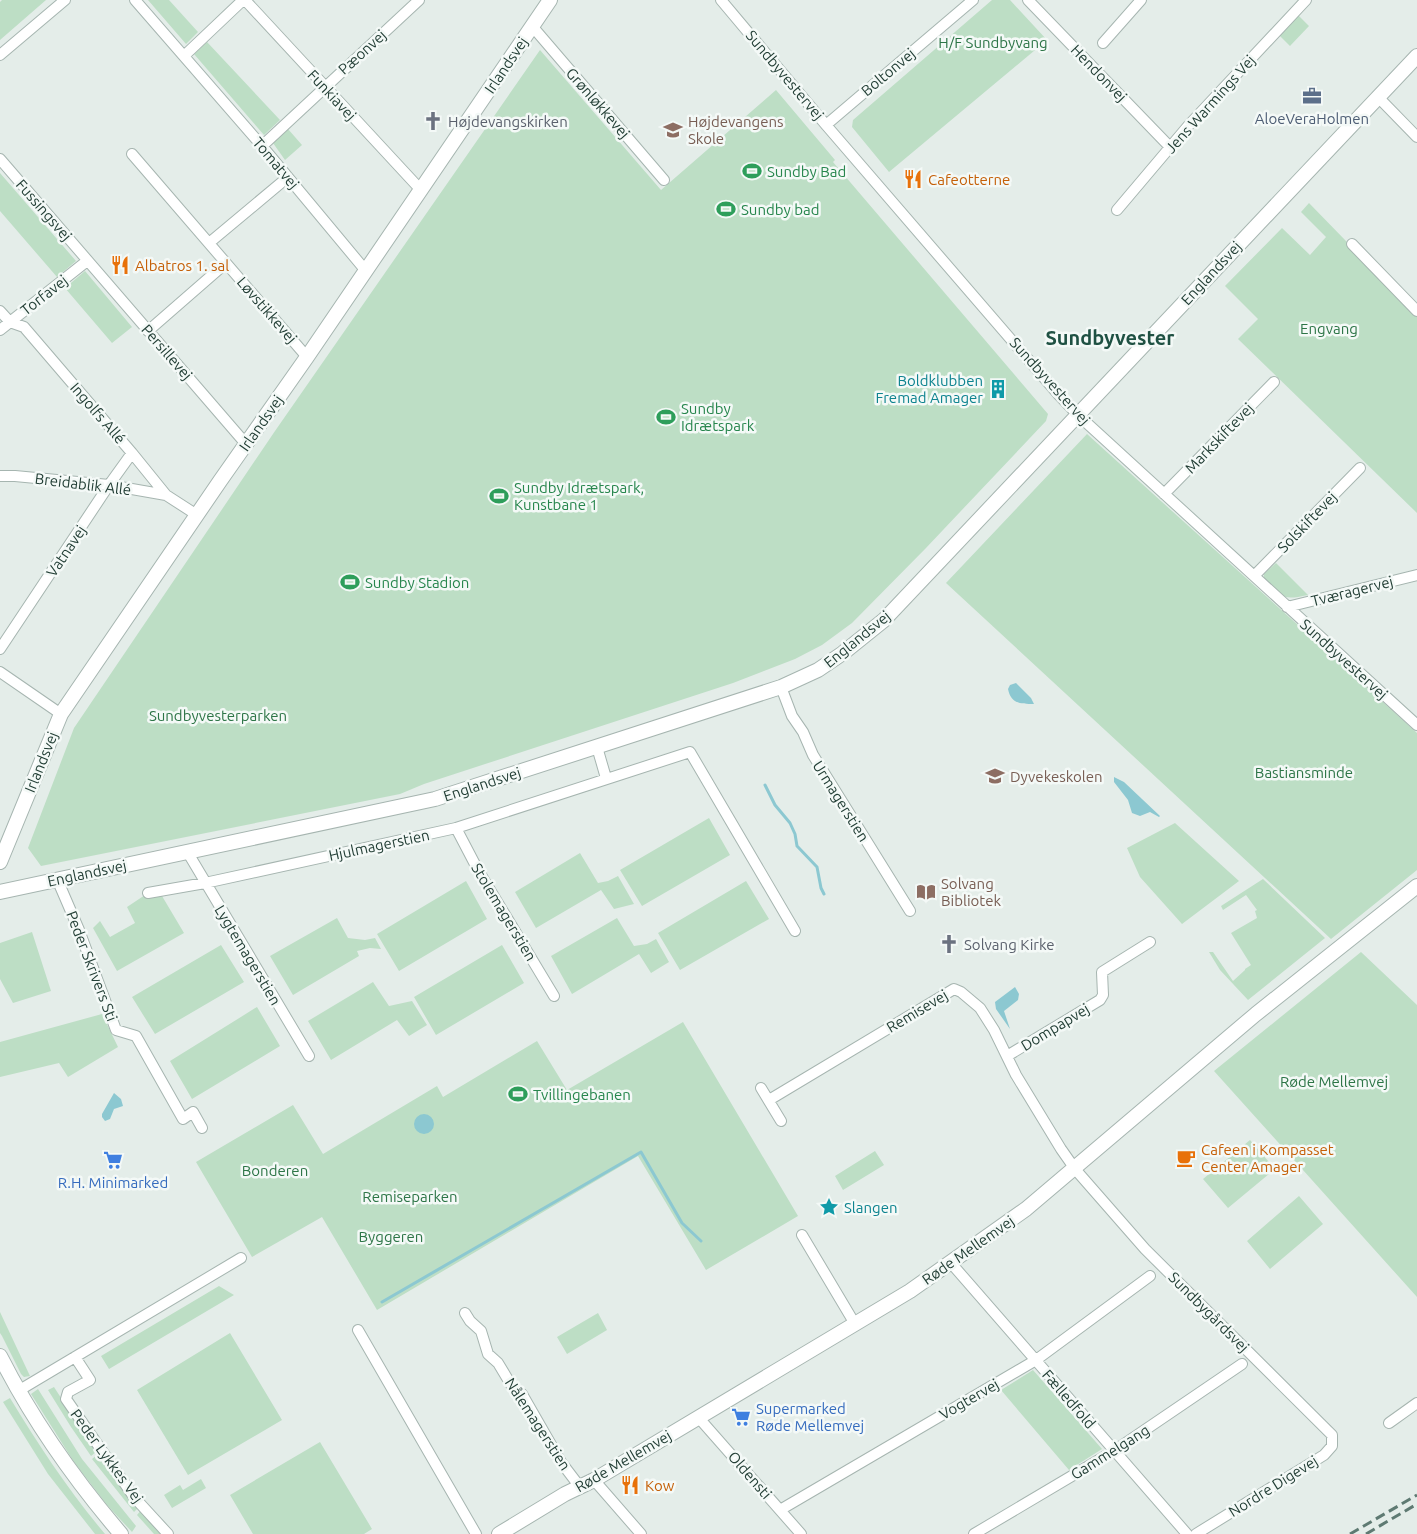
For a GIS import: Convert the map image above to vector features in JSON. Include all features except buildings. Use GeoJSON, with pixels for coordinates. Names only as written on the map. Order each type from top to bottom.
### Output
{"type":"FeatureCollection","features":[{"type":"Feature","properties":{"kind":"street"},"geometry":{"type":"LineString","coordinates":[[0,55],[65,0]]}},
{"type":"Feature","properties":{"kind":"street","name":"Tomatvej"},"geometry":{"type":"LineString","coordinates":[[135,0],[185,55],[366,271]]}},
{"type":"Feature","properties":{"kind":"street"},"geometry":{"type":"LineString","coordinates":[[185,55],[244,0]]}},
{"type":"Feature","properties":{"kind":"street","name":"Funkiavej"},"geometry":{"type":"LineString","coordinates":[[244,0],[420,189]]}},
{"type":"Feature","properties":{"kind":"street","name":"Pæonvej"},"geometry":{"type":"LineString","coordinates":[[262,146],[419,0]]}},
{"type":"Feature","properties":{"kind":"street","name":"Irlandsvej"},"geometry":{"type":"LineString","coordinates":[[0,862],[60,714],[307,357],[550,0]]}},
{"type":"Feature","properties":{"kind":"street","name":"Sundbyvestervej"},"geometry":{"type":"LineString","coordinates":[[721,0],[826,125],[1078,415],[1417,726]]}},
{"type":"Feature","properties":{"kind":"street","name":"Boltonvej"},"geometry":{"type":"LineString","coordinates":[[826,125],[973,0]]}},
{"type":"Feature","properties":{"kind":"street","name":"Hendonvej"},"geometry":{"type":"LineString","coordinates":[[1028,0],[1170,147]]}},
{"type":"Feature","properties":{"kind":"street"},"geometry":{"type":"LineString","coordinates":[[1102,43],[1141,0]]}},
{"type":"Feature","properties":{"kind":"street","name":"Jens Warmings Vej"},"geometry":{"type":"LineString","coordinates":[[1117,210],[1170,147],[1306,0]]}},
{"type":"Feature","properties":{"kind":"street","name":"Grønløkkevej"},"geometry":{"type":"LineString","coordinates":[[532,26],[664,180]]}},
{"type":"Feature","properties":{"kind":"street","name":"Englandsvej"},"geometry":{"type":"LineString","coordinates":[[0,892],[435,799],[782,687],[818,670],[843,653],[884,620],[1417,56]]}},
{"type":"Feature","properties":{"kind":"street"},"geometry":{"type":"LineString","coordinates":[[1378,97],[1417,137]]}},
{"type":"Feature","properties":{"kind":"street","name":"Løvstikkevej"},"geometry":{"type":"LineString","coordinates":[[132,154],[307,357]]}},
{"type":"Feature","properties":{"kind":"street","name":"Fussingsvej"},"geometry":{"type":"LineString","coordinates":[[0,158],[88,260]]}},
{"type":"Feature","properties":{"kind":"street"},"geometry":{"type":"LineString","coordinates":[[209,243],[288,177]]}},
{"type":"Feature","properties":{"kind":"street"},"geometry":{"type":"LineString","coordinates":[[1352,244],[1417,311]]}},
{"type":"Feature","properties":{"kind":"street","name":"Torfavej"},"geometry":{"type":"LineString","coordinates":[[0,330],[88,260]]}},
{"type":"Feature","properties":{"kind":"street","name":"Persillevej"},"geometry":{"type":"LineString","coordinates":[[88,260],[246,444]]}},
{"type":"Feature","properties":{"kind":"street","name":"Løvstikkevej"},"geometry":{"type":"LineString","coordinates":[[148,331],[226,263]]}},
{"type":"Feature","properties":{"kind":"street","name":"Ingolfs Allé"},"geometry":{"type":"LineString","coordinates":[[0,311],[10,322],[24,327],[166,495],[196,515]]}},
{"type":"Feature","properties":{"kind":"street","name":"Markskiftevej"},"geometry":{"type":"LineString","coordinates":[[1164,494],[1274,382]]}},
{"type":"Feature","properties":{"kind":"street","name":"Vatnavej"},"geometry":{"type":"LineString","coordinates":[[0,649],[132,453]]}},
{"type":"Feature","properties":{"kind":"street","name":"Solskiftevej"},"geometry":{"type":"LineString","coordinates":[[1254,576],[1360,468]]}},
{"type":"Feature","properties":{"kind":"street","name":"Breidablik Allé"},"geometry":{"type":"LineString","coordinates":[[0,476],[109,485],[166,495]]}},
{"type":"Feature","properties":{"kind":"street","name":"Tværagervej"},"geometry":{"type":"LineString","coordinates":[[1287,607],[1417,575]]}},
{"type":"Feature","properties":{"kind":"street"},"geometry":{"type":"LineString","coordinates":[[0,672],[60,714]]}},
{"type":"Feature","properties":{"kind":"street","name":"Urmagerstien"},"geometry":{"type":"LineString","coordinates":[[782,687],[792,716],[803,732],[813,755],[910,911]]}},
{"type":"Feature","properties":{"kind":"street"},"geometry":{"type":"LineString","coordinates":[[597,747],[606,778]]}},
{"type":"Feature","properties":{"kind":"street","name":"Hjulmagerstien"},"geometry":{"type":"LineString","coordinates":[[148,893],[206,883],[456,828],[690,752],[795,931]]}},
{"type":"Feature","properties":{"kind":"street","name":"Stolemagerstien"},"geometry":{"type":"LineString","coordinates":[[456,828],[478,870],[554,996]]}},
{"type":"Feature","properties":{"kind":"street","name":"Lygtemagerstien"},"geometry":{"type":"LineString","coordinates":[[188,853],[309,1056]]}},
{"type":"Feature","properties":{"kind":"street","name":"Peder Skrivers Sti"},"geometry":{"type":"LineString","coordinates":[[58,879],[116,1030],[136,1036],[183,1119],[193,1112],[202,1128]]}},
{"type":"Feature","properties":{"kind":"street","name":"Røde Mellemvej"},"geometry":{"type":"LineString","coordinates":[[499,1534],[580,1486],[594,1480],[855,1324],[910,1291],[951,1263],[1026,1209],[1256,1014],[1417,886]]}},
{"type":"Feature","properties":{"kind":"street","name":"Dompapvej"},"geometry":{"type":"LineString","coordinates":[[1007,1056],[1100,1000],[1103,994],[1102,972],[1105,968],[1150,942]]}},
{"type":"Feature","properties":{"kind":"street","name":"Remisevej"},"geometry":{"type":"LineString","coordinates":[[769,1100],[954,989],[961,992],[980,1008],[994,1030],[1016,1075],[1075,1169]]}},
{"type":"Feature","properties":{"kind":"street"},"geometry":{"type":"LineString","coordinates":[[762,1088],[781,1121]]}},
{"type":"Feature","properties":{"kind":"street","name":"Sundbygårdsvej"},"geometry":{"type":"LineString","coordinates":[[1075,1169],[1145,1249],[1332,1435],[1332,1446],[1324,1455]]}},
{"type":"Feature","properties":{"kind":"street"},"geometry":{"type":"LineString","coordinates":[[802,1235],[855,1324]]}},
{"type":"Feature","properties":{"kind":"street"},"geometry":{"type":"LineString","coordinates":[[18,1391],[241,1258]]}},
{"type":"Feature","properties":{"kind":"street","name":"Fælledfold"},"geometry":{"type":"LineString","coordinates":[[951,1263],[1187,1534]]}},
{"type":"Feature","properties":{"kind":"street","name":"Vogtervej"},"geometry":{"type":"LineString","coordinates":[[780,1510],[1036,1360],[1150,1276]]}},
{"type":"Feature","properties":{"kind":"street","name":"Nålemagerstien"},"geometry":{"type":"LineString","coordinates":[[465,1313],[470,1321],[481,1331],[488,1354],[498,1363],[512,1388],[522,1394],[561,1462],[580,1486]]}},
{"type":"Feature","properties":{"kind":"street"},"geometry":{"type":"LineString","coordinates":[[358,1330],[476,1534]]}},
{"type":"Feature","properties":{"kind":"street"},"geometry":{"type":"LineString","coordinates":[[0,1356],[18,1391],[61,1458],[121,1534]]}},
{"type":"Feature","properties":{"kind":"street","name":"Peder Lykkes Vej"},"geometry":{"type":"LineString","coordinates":[[75,1356],[90,1380],[68,1392],[66,1399],[134,1497],[168,1534]]}},
{"type":"Feature","properties":{"kind":"street","name":"Gammelgang"},"geometry":{"type":"LineString","coordinates":[[974,1534],[1114,1451],[1242,1364]]}},
{"type":"Feature","properties":{"kind":"street"},"geometry":{"type":"LineString","coordinates":[[1388,1423],[1417,1403]]}},
{"type":"Feature","properties":{"kind":"street","name":"Oldensti"},"geometry":{"type":"LineString","coordinates":[[698,1417],[801,1534]]}},
{"type":"Feature","properties":{"kind":"street","name":"Nordre Digevej"},"geometry":{"type":"LineString","coordinates":[[1196,1534],[1324,1455]]}},
{"type":"Feature","properties":{"kind":"street"},"geometry":{"type":"LineString","coordinates":[[594,1480],[641,1534]]}},
{"type":"Feature","properties":{"kind":"green space"},"geometry":{"type":"Polygon","coordinates":[[[2,0],[46,0],[0,40],[0,2],[2,0]]]}},
{"type":"Feature","properties":{"kind":"green space"},"geometry":{"type":"Polygon","coordinates":[[[148,0],[169,0],[198,32],[186,44],[148,0]]]}},
{"type":"Feature","properties":{"kind":"green space","name":"H/F Sundbyvang"},"geometry":{"type":"Polygon","coordinates":[[[992,0],[1010,0],[1047,40],[889,172],[852,127],[853,120],[992,0]]]}},
{"type":"Feature","properties":{"kind":"green space"},"geometry":{"type":"Polygon","coordinates":[[[1298,15],[1309,26],[1290,46],[1279,35],[1298,15]]]}},
{"type":"Feature","properties":{"kind":"green space"},"geometry":{"type":"Polygon","coordinates":[[[207,42],[280,120],[264,135],[194,54],[207,42]]]}},
{"type":"Feature","properties":{"kind":"green space","name":"Sundby Idrætspark"},"geometry":{"type":"Polygon","coordinates":[[[540,50],[661,190],[776,90],[835,160],[833,162],[1048,414],[1046,421],[852,623],[822,645],[795,659],[733,683],[424,784],[400,794],[41,866],[28,848],[74,728],[275,431],[540,50]]]}},
{"type":"Feature","properties":{"kind":"green space"},"geometry":{"type":"Polygon","coordinates":[[[288,129],[302,145],[285,160],[273,143],[288,129]]]}},
{"type":"Feature","properties":{"kind":"green space"},"geometry":{"type":"Polygon","coordinates":[[[0,173],[76,261],[57,277],[0,211],[0,173]]]}},
{"type":"Feature","properties":{"kind":"green space","name":"Engvang"},"geometry":{"type":"Polygon","coordinates":[[[1309,203],[1417,314],[1417,513],[1238,339],[1258,319],[1225,286],[1282,228],[1310,255],[1326,237],[1301,212],[1309,203]]]}},
{"type":"Feature","properties":{"kind":"green space"},"geometry":{"type":"Polygon","coordinates":[[[85,271],[132,327],[112,343],[65,288],[85,271]]]}},
{"type":"Feature","properties":{"kind":"green space","name":"Bastiansminde"},"geometry":{"type":"Polygon","coordinates":[[[1087,434],[1417,733],[1417,870],[1331,939],[946,583],[1087,434]]]}},
{"type":"Feature","properties":{"kind":"green space"},"geometry":{"type":"Polygon","coordinates":[[[1276,563],[1308,595],[1292,598],[1283,596],[1264,579],[1264,574],[1276,563]]]}},
{"type":"Feature","properties":{"kind":"green space"},"geometry":{"type":"Polygon","coordinates":[[[709,818],[730,855],[642,906],[620,870],[709,818]]]}},
{"type":"Feature","properties":{"kind":"green space"},"geometry":{"type":"Polygon","coordinates":[[[1175,823],[1239,881],[1182,924],[1140,877],[1127,848],[1175,823]]]}},
{"type":"Feature","properties":{"kind":"green space"},"geometry":{"type":"Polygon","coordinates":[[[580,853],[598,883],[618,876],[634,904],[614,909],[601,890],[536,928],[515,892],[580,853]]]}},
{"type":"Feature","properties":{"kind":"green space"},"geometry":{"type":"Polygon","coordinates":[[[1263,879],[1325,938],[1248,1000],[1220,970],[1209,952],[1213,952],[1233,981],[1251,965],[1231,933],[1257,918],[1255,911],[1257,910],[1246,895],[1223,910],[1221,906],[1263,879]]]}},
{"type":"Feature","properties":{"kind":"green space"},"geometry":{"type":"Polygon","coordinates":[[[466,881],[487,919],[399,971],[377,934],[466,881]]]}},
{"type":"Feature","properties":{"kind":"green space"},"geometry":{"type":"Polygon","coordinates":[[[746,881],[769,919],[680,970],[658,933],[746,881]]]}},
{"type":"Feature","properties":{"kind":"green space"},"geometry":{"type":"Polygon","coordinates":[[[148,893],[154,897],[162,896],[184,933],[117,971],[93,928],[100,921],[110,937],[135,923],[127,907],[148,893]]]}},
{"type":"Feature","properties":{"kind":"green space"},"geometry":{"type":"Polygon","coordinates":[[[337,918],[348,938],[365,940],[375,938],[381,949],[370,948],[357,951],[359,956],[293,995],[270,956],[337,918]]]}},
{"type":"Feature","properties":{"kind":"green space"},"geometry":{"type":"Polygon","coordinates":[[[617,918],[634,946],[647,944],[656,939],[669,962],[651,973],[639,954],[572,994],[551,956],[617,918]]]}},
{"type":"Feature","properties":{"kind":"green space"},"geometry":{"type":"Polygon","coordinates":[[[32,932],[51,991],[13,1003],[0,979],[0,943],[32,932]]]}},
{"type":"Feature","properties":{"kind":"green space"},"geometry":{"type":"Polygon","coordinates":[[[221,945],[244,982],[155,1034],[132,997],[221,945]]]}},
{"type":"Feature","properties":{"kind":"green space"},"geometry":{"type":"Polygon","coordinates":[[[502,945],[524,983],[436,1035],[414,997],[502,945]]]}},
{"type":"Feature","properties":{"kind":"green space","name":"Røde Mellemvej"},"geometry":{"type":"Polygon","coordinates":[[[1361,952],[1417,1005],[1417,1297],[1214,1071],[1361,952]]]}},
{"type":"Feature","properties":{"kind":"green space"},"geometry":{"type":"Polygon","coordinates":[[[373,982],[389,1006],[412,1001],[427,1025],[409,1036],[397,1020],[331,1060],[308,1021],[373,982]]]}},
{"type":"Feature","properties":{"kind":"green space"},"geometry":{"type":"Polygon","coordinates":[[[257,1007],[280,1046],[192,1099],[170,1061],[257,1007]]]}},
{"type":"Feature","properties":{"kind":"green space"},"geometry":{"type":"Polygon","coordinates":[[[102,1014],[118,1047],[68,1077],[59,1063],[0,1077],[0,1042],[102,1014]]]}},
{"type":"Feature","properties":{"kind":"green space","name":"Remiseparken"},"geometry":{"type":"Polygon","coordinates":[[[683,1022],[798,1216],[706,1270],[638,1156],[377,1310],[322,1217],[252,1257],[196,1162],[293,1105],[323,1154],[437,1086],[443,1097],[537,1041],[567,1090],[683,1022]]]}},
{"type":"Feature","properties":{"kind":"green space"},"geometry":{"type":"Polygon","coordinates":[[[1250,1140],[1275,1169],[1228,1208],[1203,1179],[1250,1140]]]}},
{"type":"Feature","properties":{"kind":"green space"},"geometry":{"type":"Polygon","coordinates":[[[875,1151],[884,1165],[843,1190],[835,1176],[875,1151]]]}},
{"type":"Feature","properties":{"kind":"green space"},"geometry":{"type":"Polygon","coordinates":[[[1299,1196],[1323,1224],[1270,1269],[1247,1241],[1299,1196]]]}},
{"type":"Feature","properties":{"kind":"green space"},"geometry":{"type":"Polygon","coordinates":[[[219,1286],[234,1295],[109,1369],[101,1356],[219,1286]]]}},
{"type":"Feature","properties":{"kind":"green space"},"geometry":{"type":"Polygon","coordinates":[[[0,1312],[30,1376],[24,1377],[21,1374],[0,1333],[0,1312]]]}},
{"type":"Feature","properties":{"kind":"green space"},"geometry":{"type":"Polygon","coordinates":[[[598,1313],[607,1330],[567,1354],[557,1337],[598,1313]]]}},
{"type":"Feature","properties":{"kind":"green space"},"geometry":{"type":"Polygon","coordinates":[[[230,1333],[282,1420],[188,1475],[137,1390],[230,1333]]]}},
{"type":"Feature","properties":{"kind":"green space"},"geometry":{"type":"Polygon","coordinates":[[[1033,1370],[1102,1449],[1069,1470],[1001,1390],[1033,1370]]]}},
{"type":"Feature","properties":{"kind":"green space"},"geometry":{"type":"Polygon","coordinates":[[[54,1387],[96,1452],[91,1456],[48,1390],[54,1387]]]}},
{"type":"Feature","properties":{"kind":"green space"},"geometry":{"type":"Polygon","coordinates":[[[38,1389],[82,1459],[136,1526],[132,1532],[107,1505],[74,1462],[31,1394],[38,1389]]]}},
{"type":"Feature","properties":{"kind":"green space"},"geometry":{"type":"Polygon","coordinates":[[[10,1398],[55,1468],[105,1534],[95,1534],[48,1474],[3,1402],[10,1398]]]}},
{"type":"Feature","properties":{"kind":"green space"},"geometry":{"type":"Polygon","coordinates":[[[320,1442],[372,1529],[364,1534],[253,1534],[230,1495],[320,1442]]]}},
{"type":"Feature","properties":{"kind":"green space"},"geometry":{"type":"Polygon","coordinates":[[[98,1454],[139,1507],[134,1512],[92,1459],[98,1454]]]}},
{"type":"Feature","properties":{"kind":"green space"},"geometry":{"type":"Polygon","coordinates":[[[201,1479],[206,1488],[172,1508],[164,1495],[180,1485],[183,1490],[201,1479]]]}},
{"type":"Feature","properties":{"kind":"green space"},"geometry":{"type":"Polygon","coordinates":[[[142,1509],[164,1534],[154,1534],[137,1515],[142,1509]]]}},
{"type":"Feature","properties":{"kind":"water"},"geometry":{"type":"Polygon","coordinates":[[[1016,683],[1031,698],[1034,704],[1017,702],[1012,698],[1008,689],[1010,685],[1016,683]]]}},
{"type":"Feature","properties":{"kind":"water"},"geometry":{"type":"Polygon","coordinates":[[[1114,777],[1124,782],[1160,816],[1150,812],[1140,816],[1132,813],[1128,800],[1114,782],[1114,777]]]}},
{"type":"Feature","properties":{"kind":"water"},"geometry":{"type":"Polygon","coordinates":[[[1015,987],[1019,994],[1018,1000],[1004,1011],[1010,1029],[996,1009],[995,1002],[1015,987]]]}},
{"type":"Feature","properties":{"kind":"water"},"geometry":{"type":"Polygon","coordinates":[[[114,1093],[121,1099],[123,1106],[114,1109],[110,1119],[105,1121],[102,1114],[114,1093]]]}},
{"type":"Feature","properties":{"kind":"water"},"geometry":{"type":"Polygon","coordinates":[[[424,1114],[431,1117],[434,1124],[431,1131],[424,1134],[417,1131],[414,1124],[417,1117],[424,1114]]]}},
{"type":"Feature","properties":{"kind":"waterway"},"geometry":{"type":"LineString","coordinates":[[765,785],[775,805],[790,823],[795,834],[797,846],[817,867],[824,894]]}},
{"type":"Feature","properties":{"kind":"waterway"},"geometry":{"type":"LineString","coordinates":[[382,1302],[641,1152],[682,1223],[701,1241]]}},
{"type":"Feature","properties":{"kind":"railway"},"geometry":{"type":"LineString","coordinates":[[1350,1534],[1417,1495]]}},
{"type":"Feature","properties":{"kind":"railway"},"geometry":{"type":"LineString","coordinates":[[1366,1534],[1417,1504]]}},
{"type":"Feature","properties":{"kind":"place","name":"AloeVeraHolmen"},"geometry":{"type":"Point","coordinates":[1312,96]}},
{"type":"Feature","properties":{"kind":"place","name":"Højdevangskirken"},"geometry":{"type":"Point","coordinates":[433,121]}},
{"type":"Feature","properties":{"kind":"place","name":"Højdevangens Skole"},"geometry":{"type":"Point","coordinates":[673,130]}},
{"type":"Feature","properties":{"kind":"place","name":"Sundby Bad"},"geometry":{"type":"Point","coordinates":[752,171]}},
{"type":"Feature","properties":{"kind":"place","name":"Cafeotterne"},"geometry":{"type":"Point","coordinates":[913,179]}},
{"type":"Feature","properties":{"kind":"place","name":"Sundby bad"},"geometry":{"type":"Point","coordinates":[726,209]}},
{"type":"Feature","properties":{"kind":"place","name":"Albatros 1. sal"},"geometry":{"type":"Point","coordinates":[120,265]}},
{"type":"Feature","properties":{"kind":"place","name":"Boldklubben Fremad Amager"},"geometry":{"type":"Point","coordinates":[998,389]}},
{"type":"Feature","properties":{"kind":"place","name":"Sundby Idrætspark"},"geometry":{"type":"Point","coordinates":[666,417]}},
{"type":"Feature","properties":{"kind":"place","name":"Sundby Idrætspark, Kunstbane 1"},"geometry":{"type":"Point","coordinates":[499,496]}},
{"type":"Feature","properties":{"kind":"place","name":"Sundby Stadion"},"geometry":{"type":"Point","coordinates":[350,582]}},
{"type":"Feature","properties":{"kind":"place","name":"Dyvekeskolen"},"geometry":{"type":"Point","coordinates":[995,776]}},
{"type":"Feature","properties":{"kind":"place","name":"Solvang Bibliotek"},"geometry":{"type":"Point","coordinates":[926,892]}},
{"type":"Feature","properties":{"kind":"place","name":"Solvang Kirke"},"geometry":{"type":"Point","coordinates":[949,944]}},
{"type":"Feature","properties":{"kind":"place","name":"Tvillingebanen"},"geometry":{"type":"Point","coordinates":[518,1094]}},
{"type":"Feature","properties":{"kind":"place","name":"Cafeen i Kompasset Center Amager"},"geometry":{"type":"Point","coordinates":[1186,1158]}},
{"type":"Feature","properties":{"kind":"place","name":"R.H. Minimarked"},"geometry":{"type":"Point","coordinates":[113,1160]}},
{"type":"Feature","properties":{"kind":"place","name":"Slangen"},"geometry":{"type":"Point","coordinates":[829,1207]}},
{"type":"Feature","properties":{"kind":"place","name":"Supermarked Røde Mellemvej"},"geometry":{"type":"Point","coordinates":[741,1417]}},
{"type":"Feature","properties":{"kind":"place","name":"Kow"},"geometry":{"type":"Point","coordinates":[630,1485]}},
{"type":"Feature","properties":{"kind":"district","name":"Sundbyvester"},"geometry":{"type":"Point","coordinates":[1110,337]}},
{"type":"Feature","properties":{"kind":"park label","name":"Sundbyvesterparken"},"geometry":{"type":"Point","coordinates":[218,715]}},
{"type":"Feature","properties":{"kind":"park label","name":"Bonderen"},"geometry":{"type":"Point","coordinates":[275,1170]}},
{"type":"Feature","properties":{"kind":"park label","name":"Byggeren"},"geometry":{"type":"Point","coordinates":[391,1236]}}]}
